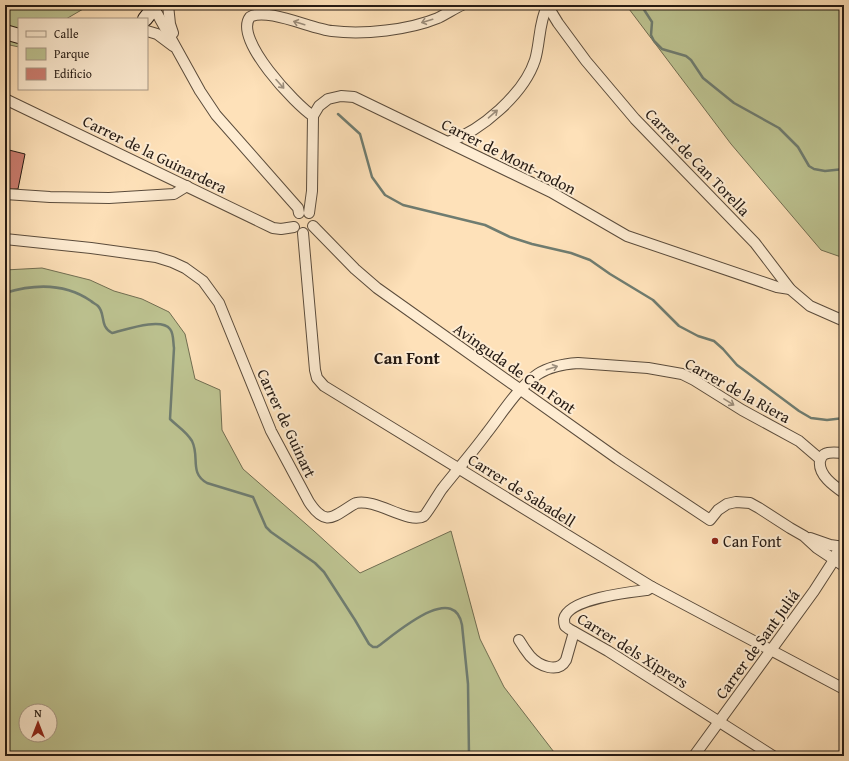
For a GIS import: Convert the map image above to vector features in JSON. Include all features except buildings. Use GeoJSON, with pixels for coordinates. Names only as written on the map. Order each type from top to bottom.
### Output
{"type":"FeatureCollection","features":[{"type":"Feature","properties":{"kind":"street"},"geometry":{"type":"LineString","coordinates":[[168,5],[170,24],[178,51]]}},
{"type":"Feature","properties":{"kind":"street"},"geometry":{"type":"LineString","coordinates":[[152,11],[216,115],[298,208],[304,213],[314,220],[310,231],[303,233],[297,231],[294,227],[293,219],[304,213],[312,190],[313,116],[298,104],[257,55],[252,46],[246,24],[250,17],[258,14],[268,14],[318,29],[360,32],[410,26],[437,18],[462,5]]}},
{"type":"Feature","properties":{"kind":"street"},"geometry":{"type":"LineString","coordinates":[[448,142],[459,139],[491,116],[506,103],[522,83],[535,61],[544,13],[547,6]]}},
{"type":"Feature","properties":{"kind":"street","name":"Carrer de Can Torella"},"geometry":{"type":"LineString","coordinates":[[547,6],[586,61],[635,119],[755,243],[790,289],[810,306],[844,321]]}},
{"type":"Feature","properties":{"kind":"street"},"geometry":{"type":"LineString","coordinates":[[148,31],[157,34],[178,51]]}},
{"type":"Feature","properties":{"kind":"street"},"geometry":{"type":"LineString","coordinates":[[5,32],[18,36]]}},
{"type":"Feature","properties":{"kind":"street","name":"Carrer de Mont-rodon"},"geometry":{"type":"LineString","coordinates":[[313,116],[319,106],[328,99],[341,96],[354,98],[551,192],[628,236],[777,287],[790,289]]}},
{"type":"Feature","properties":{"kind":"street","name":"Carrer de la Guinardera"},"geometry":{"type":"LineString","coordinates":[[5,99],[273,228],[281,230],[294,227]]}},
{"type":"Feature","properties":{"kind":"street"},"geometry":{"type":"LineString","coordinates":[[5,194],[50,197],[109,198],[174,194],[187,186]]}},
{"type":"Feature","properties":{"kind":"street","name":"Avinguda de Can Font"},"geometry":{"type":"LineString","coordinates":[[313,226],[355,269],[377,288],[618,459],[710,520],[722,507],[736,502],[750,503],[804,536]]}},
{"type":"Feature","properties":{"kind":"street","name":"Carrer de Sabadell"},"geometry":{"type":"LineString","coordinates":[[303,233],[313,356],[317,378],[320,382],[330,390],[652,587],[844,689]]}},
{"type":"Feature","properties":{"kind":"street","name":"Carrer de Guinart"},"geometry":{"type":"LineString","coordinates":[[5,240],[91,248],[156,257],[185,268],[203,281],[219,303],[270,431],[315,512],[323,518],[331,518],[360,502],[373,504],[408,517],[423,517],[442,489],[521,389]]}},
{"type":"Feature","properties":{"kind":"street","name":"Carrer de la Riera"},"geometry":{"type":"LineString","coordinates":[[521,389],[532,378],[545,370],[568,363],[642,368],[682,374],[729,403],[794,438],[820,459]]}},
{"type":"Feature","properties":{"kind":"street"},"geometry":{"type":"LineString","coordinates":[[844,453],[827,453],[823,454],[820,459],[820,468],[822,473],[844,493]]}},
{"type":"Feature","properties":{"kind":"street"},"geometry":{"type":"LineString","coordinates":[[804,536],[817,548],[844,566]]}},
{"type":"Feature","properties":{"kind":"street","name":"Carrer de Sant Juliá"},"geometry":{"type":"LineString","coordinates":[[694,756],[771,650],[834,560],[841,547],[804,536]]}},
{"type":"Feature","properties":{"kind":"street","name":"Carrer dels Xiprers"},"geometry":{"type":"LineString","coordinates":[[652,587],[647,590],[598,598],[574,607],[564,619],[565,626],[608,651],[773,756]]}},
{"type":"Feature","properties":{"kind":"street"},"geometry":{"type":"LineString","coordinates":[[519,640],[530,656],[535,660],[547,666],[557,668],[564,664],[569,655],[574,632]]}},
{"type":"Feature","properties":{"kind":"green space"},"geometry":{"type":"Polygon","coordinates":[[[5,5],[90,5],[68,18],[18,18],[18,47],[5,44],[5,5]]]}},
{"type":"Feature","properties":{"kind":"green space"},"geometry":{"type":"Polygon","coordinates":[[[626,5],[844,5],[844,258],[821,250],[731,144],[626,5]]]}},
{"type":"Feature","properties":{"kind":"green space"},"geometry":{"type":"Polygon","coordinates":[[[42,268],[90,280],[114,291],[142,299],[169,312],[185,334],[195,379],[220,390],[222,430],[243,469],[360,573],[451,531],[480,639],[504,687],[557,756],[5,756],[5,270],[42,268]]]}},
{"type":"Feature","properties":{"kind":"waterway"},"geometry":{"type":"LineString","coordinates":[[641,5],[652,22],[651,35],[654,41],[662,49],[686,56],[691,60],[703,78],[734,103],[779,128],[798,147],[809,166],[814,169],[825,171],[844,169]]}},
{"type":"Feature","properties":{"kind":"waterway"},"geometry":{"type":"LineString","coordinates":[[338,114],[360,134],[372,177],[385,195],[403,205],[485,225],[510,237],[571,253],[590,260],[653,300],[679,326],[698,336],[714,341],[737,365],[799,411],[811,418],[827,420],[844,418]]}},
{"type":"Feature","properties":{"kind":"waterway"},"geometry":{"type":"LineString","coordinates":[[5,293],[27,288],[60,288],[81,295],[97,305],[102,313],[105,327],[112,333],[151,324],[159,324],[170,329],[173,336],[174,348],[170,419],[185,432],[192,441],[195,453],[196,470],[198,474],[207,483],[253,497],[266,527],[315,563],[324,572],[369,644],[373,647],[377,647],[409,623],[436,609],[448,608],[457,613],[462,625],[468,684],[469,756]]}},
{"type":"Feature","properties":{"kind":"place","name":"Can Font"},"geometry":{"type":"Point","coordinates":[715,541]}},
{"type":"Feature","properties":{"kind":"district","name":"Can Font"},"geometry":{"type":"Point","coordinates":[407,358]}}]}
